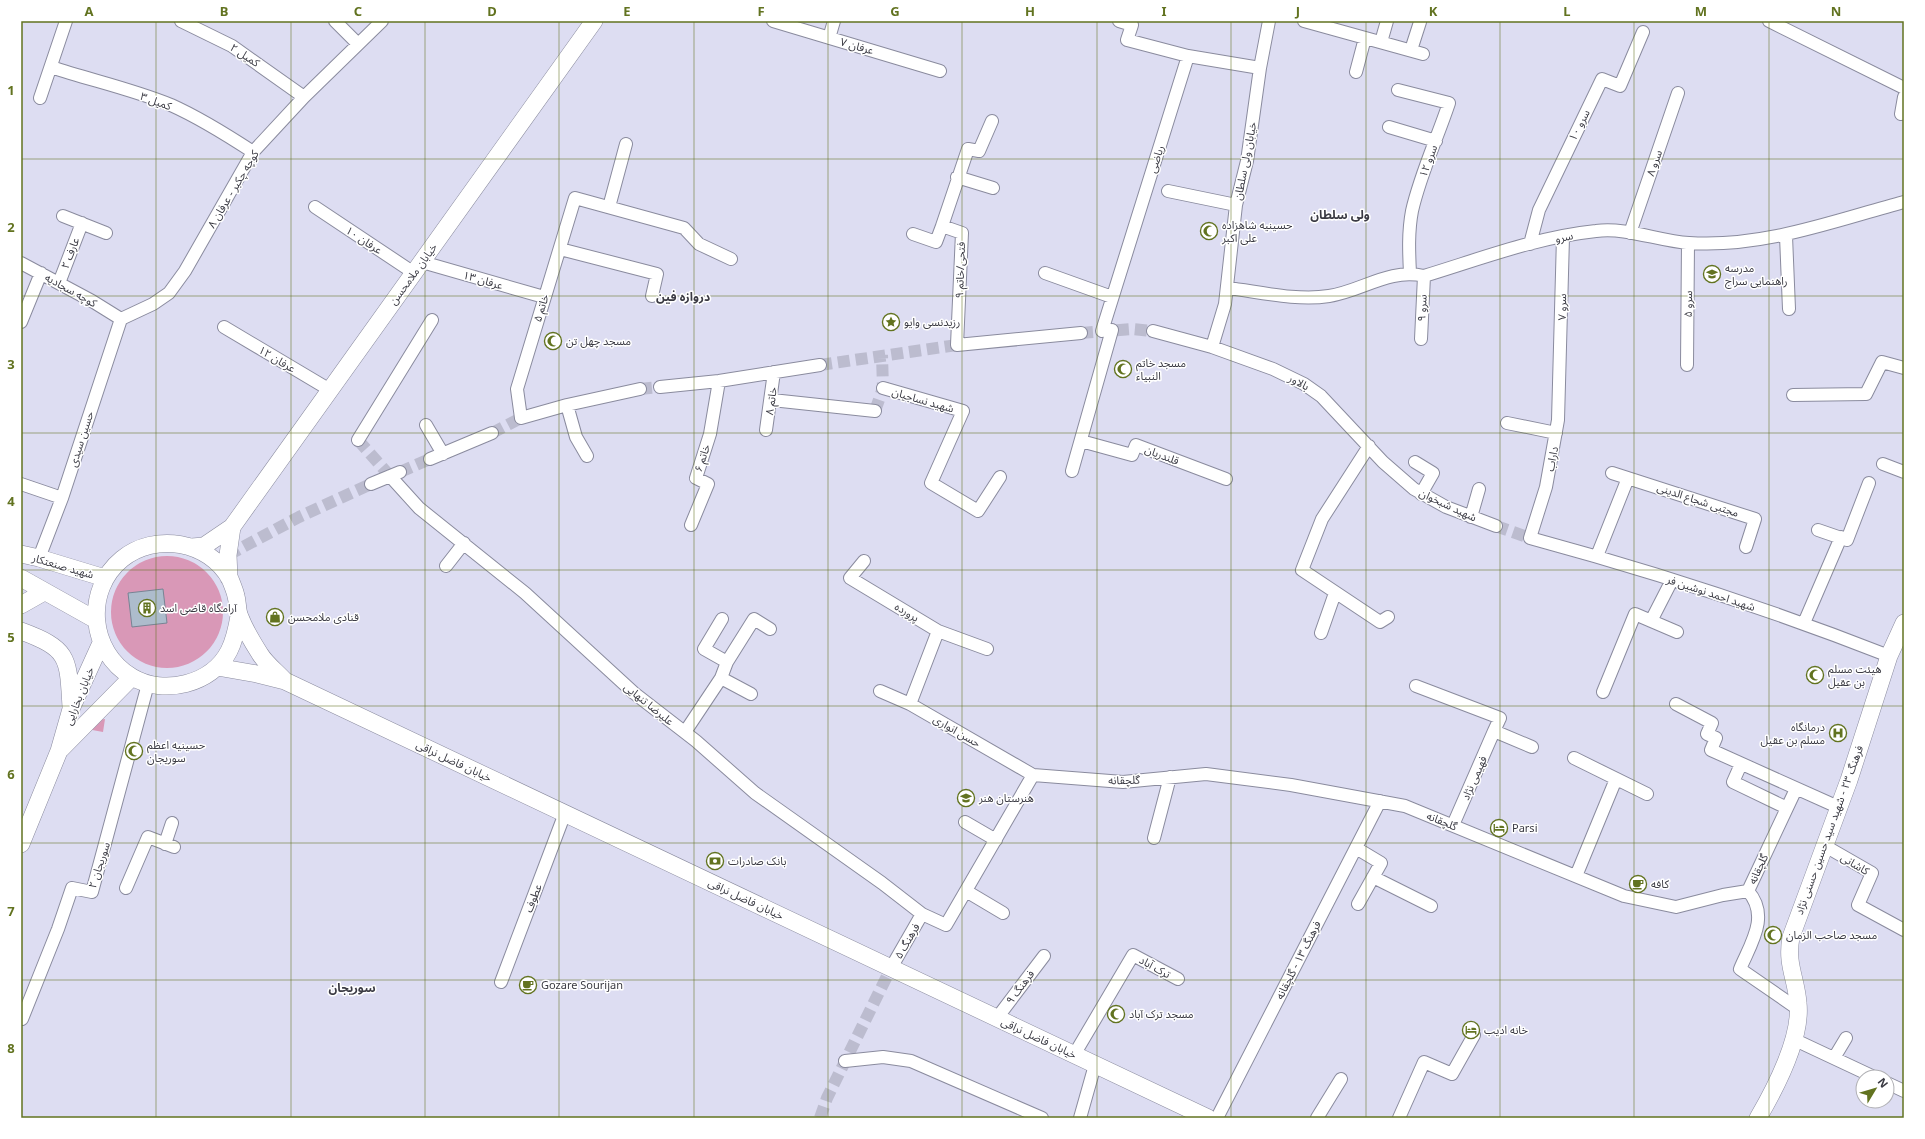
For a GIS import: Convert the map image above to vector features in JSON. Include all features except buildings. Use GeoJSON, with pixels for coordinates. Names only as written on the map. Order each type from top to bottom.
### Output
{"type":"FeatureCollection","features":[{"type":"Feature","properties":{"kind":"main road","name":"خیابان ملامحسن"},"geometry":{"type":"LineString","coordinates":[[232,527],[594,21]]}},
{"type":"Feature","properties":{"kind":"main road"},"geometry":{"type":"LineString","coordinates":[[192,547],[204,546],[232,527]]}},
{"type":"Feature","properties":{"kind":"main road"},"geometry":{"type":"LineString","coordinates":[[229,578],[228,556],[232,527]]}},
{"type":"Feature","properties":{"kind":"main road"},"geometry":{"type":"LineString","coordinates":[[160,543],[176,543],[192,547],[213,559],[229,578],[237,596],[239,616],[236,635],[229,652],[217,667],[202,678],[184,685],[165,686],[148,684],[132,677],[114,662],[101,643],[96,620],[98,594],[105,578],[120,561],[144,546],[160,543]]}},
{"type":"Feature","properties":{"kind":"main road","name":"شهید صنعتکار"},"geometry":{"type":"LineString","coordinates":[[21,554],[105,578]]}},
{"type":"Feature","properties":{"kind":"main road"},"geometry":{"type":"LineString","coordinates":[[21,578],[96,620]]}},
{"type":"Feature","properties":{"kind":"main road"},"geometry":{"type":"LineString","coordinates":[[21,605],[44,592]]}},
{"type":"Feature","properties":{"kind":"main road"},"geometry":{"type":"LineString","coordinates":[[239,616],[261,656],[285,681]]}},
{"type":"Feature","properties":{"kind":"main road","name":"فرهنگ ۲۳ - شهید سید حسین حسنی نژاد"},"geometry":{"type":"LineString","coordinates":[[1758,1118],[1779,1080],[1793,1039],[1798,1018],[1798,1009],[1788,952],[1791,937],[1825,846],[1889,656],[1904,623]]}},
{"type":"Feature","properties":{"kind":"main road"},"geometry":{"type":"LineString","coordinates":[[21,631],[49,642],[65,658],[69,679],[71,709]]}},
{"type":"Feature","properties":{"kind":"main road","name":"خیابان بخارایی"},"geometry":{"type":"LineString","coordinates":[[21,844],[59,751],[71,709],[101,643]]}},
{"type":"Feature","properties":{"kind":"main road"},"geometry":{"type":"LineString","coordinates":[[217,667],[257,674],[285,681]]}},
{"type":"Feature","properties":{"kind":"main road","name":"خیابان بخارایی"},"geometry":{"type":"LineString","coordinates":[[59,751],[132,677]]}},
{"type":"Feature","properties":{"kind":"main road","name":"خیابان فاضل نراقی"},"geometry":{"type":"LineString","coordinates":[[285,681],[1208,1118]]}},
{"type":"Feature","properties":{"kind":"street"},"geometry":{"type":"LineString","coordinates":[[40,98],[66,21]]}},
{"type":"Feature","properties":{"kind":"street","name":"کمیل ۲"},"geometry":{"type":"LineString","coordinates":[[181,21],[232,46],[304,97]]}},
{"type":"Feature","properties":{"kind":"street"},"geometry":{"type":"LineString","coordinates":[[335,21],[358,44]]}},
{"type":"Feature","properties":{"kind":"street","name":"کوچه چکبر - عرفان ۸"},"geometry":{"type":"LineString","coordinates":[[121,319],[153,304],[169,293],[190,263],[253,152],[304,97],[382,21]]}},
{"type":"Feature","properties":{"kind":"street","name":"عرفان ۷"},"geometry":{"type":"LineString","coordinates":[[775,21],[940,71]]}},
{"type":"Feature","properties":{"kind":"street"},"geometry":{"type":"LineString","coordinates":[[830,38],[834,21]]}},
{"type":"Feature","properties":{"kind":"street"},"geometry":{"type":"LineString","coordinates":[[1119,21],[1132,25],[1127,40],[1188,56],[1260,68]]}},
{"type":"Feature","properties":{"kind":"street","name":"خیابان ولی سلطان"},"geometry":{"type":"LineString","coordinates":[[1212,347],[1222,320],[1228,288],[1236,205],[1247,161],[1260,68],[1269,21]]}},
{"type":"Feature","properties":{"kind":"street"},"geometry":{"type":"LineString","coordinates":[[1304,21],[1423,54]]}},
{"type":"Feature","properties":{"kind":"street"},"geometry":{"type":"LineString","coordinates":[[1381,42],[1387,21]]}},
{"type":"Feature","properties":{"kind":"street"},"geometry":{"type":"LineString","coordinates":[[1769,21],[1904,88]]}},
{"type":"Feature","properties":{"kind":"street"},"geometry":{"type":"LineString","coordinates":[[1411,50],[1420,22]]}},
{"type":"Feature","properties":{"kind":"street","name":"سرو ۱۰"},"geometry":{"type":"LineString","coordinates":[[1530,244],[1539,210],[1602,79],[1620,86],[1643,32]]}},
{"type":"Feature","properties":{"kind":"street"},"geometry":{"type":"LineString","coordinates":[[1356,72],[1365,38]]}},
{"type":"Feature","properties":{"kind":"street","name":"ریاضی"},"geometry":{"type":"LineString","coordinates":[[1072,471],[1081,441],[1107,330],[1112,297],[1188,56]]}},
{"type":"Feature","properties":{"kind":"street","name":"کمیل ۳"},"geometry":{"type":"LineString","coordinates":[[51,67],[170,105],[210,124],[253,152]]}},
{"type":"Feature","properties":{"kind":"street","name":"سرو ۱۲"},"geometry":{"type":"LineString","coordinates":[[1398,90],[1449,104],[1425,169],[1412,211],[1410,273]]}},
{"type":"Feature","properties":{"kind":"street","name":"سرو ۸"},"geometry":{"type":"LineString","coordinates":[[1630,233],[1678,93]]}},
{"type":"Feature","properties":{"kind":"street"},"geometry":{"type":"LineString","coordinates":[[1901,114],[1904,97]]}},
{"type":"Feature","properties":{"kind":"street"},"geometry":{"type":"LineString","coordinates":[[913,234],[936,242],[957,177],[968,149],[979,151],[992,121]]}},
{"type":"Feature","properties":{"kind":"street"},"geometry":{"type":"LineString","coordinates":[[1389,127],[1436,141]]}},
{"type":"Feature","properties":{"kind":"street"},"geometry":{"type":"LineString","coordinates":[[626,144],[609,207],[684,228],[699,244],[731,259]]}},
{"type":"Feature","properties":{"kind":"street"},"geometry":{"type":"LineString","coordinates":[[957,177],[993,188]]}},
{"type":"Feature","properties":{"kind":"street"},"geometry":{"type":"LineString","coordinates":[[1168,191],[1236,205]]}},
{"type":"Feature","properties":{"kind":"street","name":"خاتم ۵"},"geometry":{"type":"LineString","coordinates":[[567,405],[521,418],[517,389],[575,198],[609,207]]}},
{"type":"Feature","properties":{"kind":"street","name":"سرو"},"geometry":{"type":"LineString","coordinates":[[1228,288],[1286,295],[1327,296],[1389,277],[1410,273],[1424,276],[1530,244],[1598,231],[1630,233],[1688,243],[1761,240],[1786,236],[1904,202]]}},
{"type":"Feature","properties":{"kind":"street","name":"عرفان ۱۰"},"geometry":{"type":"LineString","coordinates":[[315,207],[418,267]]}},
{"type":"Feature","properties":{"kind":"street"},"geometry":{"type":"LineString","coordinates":[[63,216],[106,233]]}},
{"type":"Feature","properties":{"kind":"street","name":"عارف ۲"},"geometry":{"type":"LineString","coordinates":[[59,282],[82,223]]}},
{"type":"Feature","properties":{"kind":"street","name":"فتحی/خاتم ۹"},"geometry":{"type":"LineString","coordinates":[[942,226],[962,233],[957,345],[1081,333]]}},
{"type":"Feature","properties":{"kind":"street"},"geometry":{"type":"LineString","coordinates":[[1786,236],[1789,309]]}},
{"type":"Feature","properties":{"kind":"street","name":"سرو ۷"},"geometry":{"type":"LineString","coordinates":[[1561,377],[1563,237]]}},
{"type":"Feature","properties":{"kind":"street","name":"سرو ۵"},"geometry":{"type":"LineString","coordinates":[[1687,365],[1688,243]]}},
{"type":"Feature","properties":{"kind":"street"},"geometry":{"type":"LineString","coordinates":[[560,249],[657,274],[652,296]]}},
{"type":"Feature","properties":{"kind":"street","name":"کوچه سجادیه"},"geometry":{"type":"LineString","coordinates":[[21,263],[59,282],[121,319]]}},
{"type":"Feature","properties":{"kind":"street","name":"عرفان ۱۳"},"geometry":{"type":"LineString","coordinates":[[418,267],[544,297]]}},
{"type":"Feature","properties":{"kind":"street"},"geometry":{"type":"LineString","coordinates":[[21,322],[41,273]]}},
{"type":"Feature","properties":{"kind":"street"},"geometry":{"type":"LineString","coordinates":[[1045,273],[1112,297]]}},
{"type":"Feature","properties":{"kind":"street","name":"سرو ۹"},"geometry":{"type":"LineString","coordinates":[[1421,339],[1424,276]]}},
{"type":"Feature","properties":{"kind":"street","name":"حسین سیدی"},"geometry":{"type":"LineString","coordinates":[[39,558],[62,498],[121,319]]}},
{"type":"Feature","properties":{"kind":"street"},"geometry":{"type":"LineString","coordinates":[[358,440],[432,320]]}},
{"type":"Feature","properties":{"kind":"street","name":"عرفان ۱۲"},"geometry":{"type":"LineString","coordinates":[[224,327],[330,390]]}},
{"type":"Feature","properties":{"kind":"street","name":"بالاور"},"geometry":{"type":"LineString","coordinates":[[1153,331],[1212,347],[1273,369],[1304,384],[1320,396],[1369,446]]}},
{"type":"Feature","properties":{"kind":"street"},"geometry":{"type":"LineString","coordinates":[[1793,395],[1866,394],[1882,362],[1904,368]]}},
{"type":"Feature","properties":{"kind":"street"},"geometry":{"type":"LineString","coordinates":[[660,387],[719,381],[820,365]]}},
{"type":"Feature","properties":{"kind":"street","name":"خاتم ۸"},"geometry":{"type":"LineString","coordinates":[[766,430],[772,400],[774,372]]}},
{"type":"Feature","properties":{"kind":"street","name":"داراب"},"geometry":{"type":"LineString","coordinates":[[1530,538],[1546,487],[1556,433],[1561,377]]}},
{"type":"Feature","properties":{"kind":"street","name":"خاتم ۶"},"geometry":{"type":"LineString","coordinates":[[691,525],[708,484],[696,478],[710,434],[719,381]]}},
{"type":"Feature","properties":{"kind":"street","name":"شهید نساجیان"},"geometry":{"type":"LineString","coordinates":[[883,388],[963,411],[931,483],[978,511],[1000,477]]}},
{"type":"Feature","properties":{"kind":"street"},"geometry":{"type":"LineString","coordinates":[[587,456],[574,431],[567,405],[640,389]]}},
{"type":"Feature","properties":{"kind":"street"},"geometry":{"type":"LineString","coordinates":[[772,400],[875,412]]}},
{"type":"Feature","properties":{"kind":"street"},"geometry":{"type":"LineString","coordinates":[[1506,423],[1556,433]]}},
{"type":"Feature","properties":{"kind":"street"},"geometry":{"type":"LineString","coordinates":[[426,425],[443,454]]}},
{"type":"Feature","properties":{"kind":"street"},"geometry":{"type":"LineString","coordinates":[[430,459],[492,433]]}},
{"type":"Feature","properties":{"kind":"street","name":"قلندریان"},"geometry":{"type":"LineString","coordinates":[[1081,441],[1132,456],[1136,445],[1226,479]]}},
{"type":"Feature","properties":{"kind":"street"},"geometry":{"type":"LineString","coordinates":[[1369,446],[1322,518],[1302,570],[1380,622],[1388,617]]}},
{"type":"Feature","properties":{"kind":"street","name":"شهید شبخوان"},"geometry":{"type":"LineString","coordinates":[[1369,446],[1398,476],[1421,494],[1471,517],[1496,526]]}},
{"type":"Feature","properties":{"kind":"street"},"geometry":{"type":"LineString","coordinates":[[1415,462],[1433,473],[1421,494]]}},
{"type":"Feature","properties":{"kind":"street"},"geometry":{"type":"LineString","coordinates":[[1883,464],[1904,472]]}},
{"type":"Feature","properties":{"kind":"street","name":"مجتبی شجاع الدینی"},"geometry":{"type":"LineString","coordinates":[[1612,472],[1755,519],[1746,547]]}},
{"type":"Feature","properties":{"kind":"street","name":"علیرضا تنهایی"},"geometry":{"type":"LineString","coordinates":[[371,484],[395,474],[419,508],[525,593],[634,693],[685,732],[755,793],[882,883],[922,914],[946,925],[966,891]]}},
{"type":"Feature","properties":{"kind":"street"},"geometry":{"type":"LineString","coordinates":[[1597,556],[1628,478]]}},
{"type":"Feature","properties":{"kind":"street"},"geometry":{"type":"LineString","coordinates":[[1818,530],[1847,540],[1869,483]]}},
{"type":"Feature","properties":{"kind":"street"},"geometry":{"type":"LineString","coordinates":[[21,484],[62,498]]}},
{"type":"Feature","properties":{"kind":"street"},"geometry":{"type":"LineString","coordinates":[[1471,517],[1479,489]]}},
{"type":"Feature","properties":{"kind":"street"},"geometry":{"type":"LineString","coordinates":[[1804,623],[1840,537]]}},
{"type":"Feature","properties":{"kind":"street","name":"شهید احمد نوشین فر"},"geometry":{"type":"LineString","coordinates":[[1530,538],[1597,556],[1804,623],[1889,656]]}},
{"type":"Feature","properties":{"kind":"street"},"geometry":{"type":"LineString","coordinates":[[446,566],[464,543]]}},
{"type":"Feature","properties":{"kind":"street","name":"پرورده"},"geometry":{"type":"LineString","coordinates":[[864,561],[850,578],[938,631],[987,649]]}},
{"type":"Feature","properties":{"kind":"street"},"geometry":{"type":"LineString","coordinates":[[1651,621],[1672,580]]}},
{"type":"Feature","properties":{"kind":"street"},"geometry":{"type":"LineString","coordinates":[[1321,633],[1335,592]]}},
{"type":"Feature","properties":{"kind":"street"},"geometry":{"type":"LineString","coordinates":[[1603,692],[1635,614],[1677,632]]}},
{"type":"Feature","properties":{"kind":"street"},"geometry":{"type":"LineString","coordinates":[[722,619],[704,649],[727,662]]}},
{"type":"Feature","properties":{"kind":"street"},"geometry":{"type":"LineString","coordinates":[[685,732],[721,678],[727,662],[754,619],[770,628]]}},
{"type":"Feature","properties":{"kind":"street"},"geometry":{"type":"LineString","coordinates":[[910,704],[938,631]]}},
{"type":"Feature","properties":{"kind":"street"},"geometry":{"type":"LineString","coordinates":[[721,678],[751,694]]}},
{"type":"Feature","properties":{"kind":"street","name":"سوریجان ۲"},"geometry":{"type":"LineString","coordinates":[[22,1019],[58,929],[72,888],[92,892],[148,684]]}},
{"type":"Feature","properties":{"kind":"street"},"geometry":{"type":"LineString","coordinates":[[1416,686],[1500,718],[1494,731],[1532,747]]}},
{"type":"Feature","properties":{"kind":"street","name":"حسن انواری"},"geometry":{"type":"LineString","coordinates":[[880,691],[910,704],[1033,775]]}},
{"type":"Feature","properties":{"kind":"street"},"geometry":{"type":"LineString","coordinates":[[1676,704],[1712,723],[1707,734],[1716,738],[1711,750],[1838,807]]}},
{"type":"Feature","properties":{"kind":"street","name":"فهیمی نژاد"},"geometry":{"type":"LineString","coordinates":[[1453,825],[1494,731]]}},
{"type":"Feature","properties":{"kind":"street"},"geometry":{"type":"LineString","coordinates":[[1574,758],[1647,794]]}},
{"type":"Feature","properties":{"kind":"street"},"geometry":{"type":"LineString","coordinates":[[1741,764],[1733,782],[1787,808]]}},
{"type":"Feature","properties":{"kind":"street","name":"گلچقانه"},"geometry":{"type":"LineString","coordinates":[[1033,775],[1123,782],[1206,774],[1291,784],[1405,806],[1624,896],[1676,907],[1736,892],[1748,891],[1796,789]]}},
{"type":"Feature","properties":{"kind":"street"},"geometry":{"type":"LineString","coordinates":[[1003,913],[966,891],[1033,775]]}},
{"type":"Feature","properties":{"kind":"street"},"geometry":{"type":"LineString","coordinates":[[1154,838],[1170,777]]}},
{"type":"Feature","properties":{"kind":"street"},"geometry":{"type":"LineString","coordinates":[[1576,876],[1616,779]]}},
{"type":"Feature","properties":{"kind":"street","name":"فرهنگ ۱۳ - گلچقانه"},"geometry":{"type":"LineString","coordinates":[[1208,1118],[1356,848],[1380,801]]}},
{"type":"Feature","properties":{"kind":"street","name":"عطوف"},"geometry":{"type":"LineString","coordinates":[[501,982],[565,813]]}},
{"type":"Feature","properties":{"kind":"street"},"geometry":{"type":"LineString","coordinates":[[965,822],[996,840]]}},
{"type":"Feature","properties":{"kind":"street"},"geometry":{"type":"LineString","coordinates":[[126,888],[148,837],[169,845],[172,823]]}},
{"type":"Feature","properties":{"kind":"street","name":"کاشانی"},"geometry":{"type":"LineString","coordinates":[[1825,846],[1872,873],[1858,905],[1904,930]]}},
{"type":"Feature","properties":{"kind":"street"},"geometry":{"type":"LineString","coordinates":[[1356,848],[1381,863],[1358,904]]}},
{"type":"Feature","properties":{"kind":"street"},"geometry":{"type":"LineString","coordinates":[[1373,877],[1431,906]]}},
{"type":"Feature","properties":{"kind":"street"},"geometry":{"type":"LineString","coordinates":[[1748,891],[1754,898],[1759,911],[1760,921],[1740,969],[1798,1009]]}},
{"type":"Feature","properties":{"kind":"street","name":"فرهنگ ۵"},"geometry":{"type":"LineString","coordinates":[[891,968],[922,914]]}},
{"type":"Feature","properties":{"kind":"street","name":"ترک آباد"},"geometry":{"type":"LineString","coordinates":[[1074,1054],[1133,955],[1178,980]]}},
{"type":"Feature","properties":{"kind":"street","name":"فرهنگ ۹"},"geometry":{"type":"LineString","coordinates":[[997,1018],[1044,956]]}},
{"type":"Feature","properties":{"kind":"street"},"geometry":{"type":"LineString","coordinates":[[1399,1118],[1424,1062],[1452,1074],[1474,1035]]}},
{"type":"Feature","properties":{"kind":"street"},"geometry":{"type":"LineString","coordinates":[[1834,1058],[1846,1038]]}},
{"type":"Feature","properties":{"kind":"street"},"geometry":{"type":"LineString","coordinates":[[1793,1039],[1857,1069]]}},
{"type":"Feature","properties":{"kind":"street"},"geometry":{"type":"LineString","coordinates":[[845,1061],[883,1057],[911,1061],[1042,1118]]}},
{"type":"Feature","properties":{"kind":"street"},"geometry":{"type":"LineString","coordinates":[[1080,1118],[1095,1065]]}},
{"type":"Feature","properties":{"kind":"street"},"geometry":{"type":"LineString","coordinates":[[1317,1118],[1341,1079]]}},
{"type":"Feature","properties":{"kind":"shaded area"},"geometry":{"type":"Polygon","coordinates":[[[167,556],[188,560],[206,573],[219,591],[223,612],[219,633],[206,651],[188,664],[167,668],[146,664],[128,651],[115,633],[111,612],[115,591],[128,573],[146,560],[167,556]]]}},
{"type":"Feature","properties":{"kind":"shaded area"},"geometry":{"type":"Polygon","coordinates":[[[105,719],[103,732],[87,729],[96,720],[105,719]]]}},
{"type":"Feature","properties":{"kind":"tunnel"},"geometry":{"type":"LineString","coordinates":[[1081,333],[1132,329],[1153,331]]}},
{"type":"Feature","properties":{"kind":"tunnel"},"geometry":{"type":"LineString","coordinates":[[820,365],[957,345]]}},
{"type":"Feature","properties":{"kind":"tunnel"},"geometry":{"type":"LineString","coordinates":[[875,411],[883,388],[882,355]]}},
{"type":"Feature","properties":{"kind":"tunnel"},"geometry":{"type":"LineString","coordinates":[[640,389],[660,387]]}},
{"type":"Feature","properties":{"kind":"tunnel"},"geometry":{"type":"LineString","coordinates":[[492,433],[521,418]]}},
{"type":"Feature","properties":{"kind":"tunnel"},"geometry":{"type":"LineString","coordinates":[[358,440],[390,476]]}},
{"type":"Feature","properties":{"kind":"tunnel"},"geometry":{"type":"LineString","coordinates":[[400,472],[430,459]]}},
{"type":"Feature","properties":{"kind":"tunnel"},"geometry":{"type":"LineString","coordinates":[[228,555],[299,517],[371,484]]}},
{"type":"Feature","properties":{"kind":"tunnel"},"geometry":{"type":"LineString","coordinates":[[1496,526],[1530,538]]}},
{"type":"Feature","properties":{"kind":"tunnel"},"geometry":{"type":"LineString","coordinates":[[820,1118],[827,1098],[891,968]]}},
{"type":"Feature","properties":{"kind":"place","name":"حسینیه شاهزاده علی اکبر"},"geometry":{"type":"Point","coordinates":[1209,231]}},
{"type":"Feature","properties":{"kind":"place","name":"مدرسه راهنمایی سراج"},"geometry":{"type":"Point","coordinates":[1712,274]}},
{"type":"Feature","properties":{"kind":"place","name":"رزیدنسی وایو"},"geometry":{"type":"Point","coordinates":[891,322]}},
{"type":"Feature","properties":{"kind":"place","name":"مسجد چهل تن"},"geometry":{"type":"Point","coordinates":[553,341]}},
{"type":"Feature","properties":{"kind":"place","name":"مسجد خاتم النبیاء"},"geometry":{"type":"Point","coordinates":[1123,369]}},
{"type":"Feature","properties":{"kind":"place","name":"آرامگاه قاضی اسد"},"geometry":{"type":"Point","coordinates":[147,608]}},
{"type":"Feature","properties":{"kind":"place","name":"قنادی ملامحسن"},"geometry":{"type":"Point","coordinates":[275,617]}},
{"type":"Feature","properties":{"kind":"place","name":"هیئت مسلم بن عقیل"},"geometry":{"type":"Point","coordinates":[1815,675]}},
{"type":"Feature","properties":{"kind":"place","name":"درمانگاه مسلم بن عقیل"},"geometry":{"type":"Point","coordinates":[1838,733]}},
{"type":"Feature","properties":{"kind":"place","name":"حسینیه اعظم سوریجان"},"geometry":{"type":"Point","coordinates":[134,751]}},
{"type":"Feature","properties":{"kind":"place","name":"هنرستان هنر"},"geometry":{"type":"Point","coordinates":[966,798]}},
{"type":"Feature","properties":{"kind":"place","name":"Parsi"},"geometry":{"type":"Point","coordinates":[1499,828]}},
{"type":"Feature","properties":{"kind":"place","name":"بانک صادرات"},"geometry":{"type":"Point","coordinates":[715,861]}},
{"type":"Feature","properties":{"kind":"place","name":"کافه"},"geometry":{"type":"Point","coordinates":[1638,884]}},
{"type":"Feature","properties":{"kind":"place","name":"مسجد صاحب الزمان"},"geometry":{"type":"Point","coordinates":[1773,935]}},
{"type":"Feature","properties":{"kind":"place","name":"Gozare Sourijan"},"geometry":{"type":"Point","coordinates":[528,985]}},
{"type":"Feature","properties":{"kind":"place","name":"مسجد ترک آباد"},"geometry":{"type":"Point","coordinates":[1116,1014]}},
{"type":"Feature","properties":{"kind":"place","name":"خانه ادیب"},"geometry":{"type":"Point","coordinates":[1471,1030]}},
{"type":"Feature","properties":{"kind":"district","name":"ولی سلطان"},"geometry":{"type":"Point","coordinates":[1340,215]}},
{"type":"Feature","properties":{"kind":"district","name":"دروازه فین"},"geometry":{"type":"Point","coordinates":[683,297]}},
{"type":"Feature","properties":{"kind":"district","name":"سوریجان"},"geometry":{"type":"Point","coordinates":[352,988]}}]}
